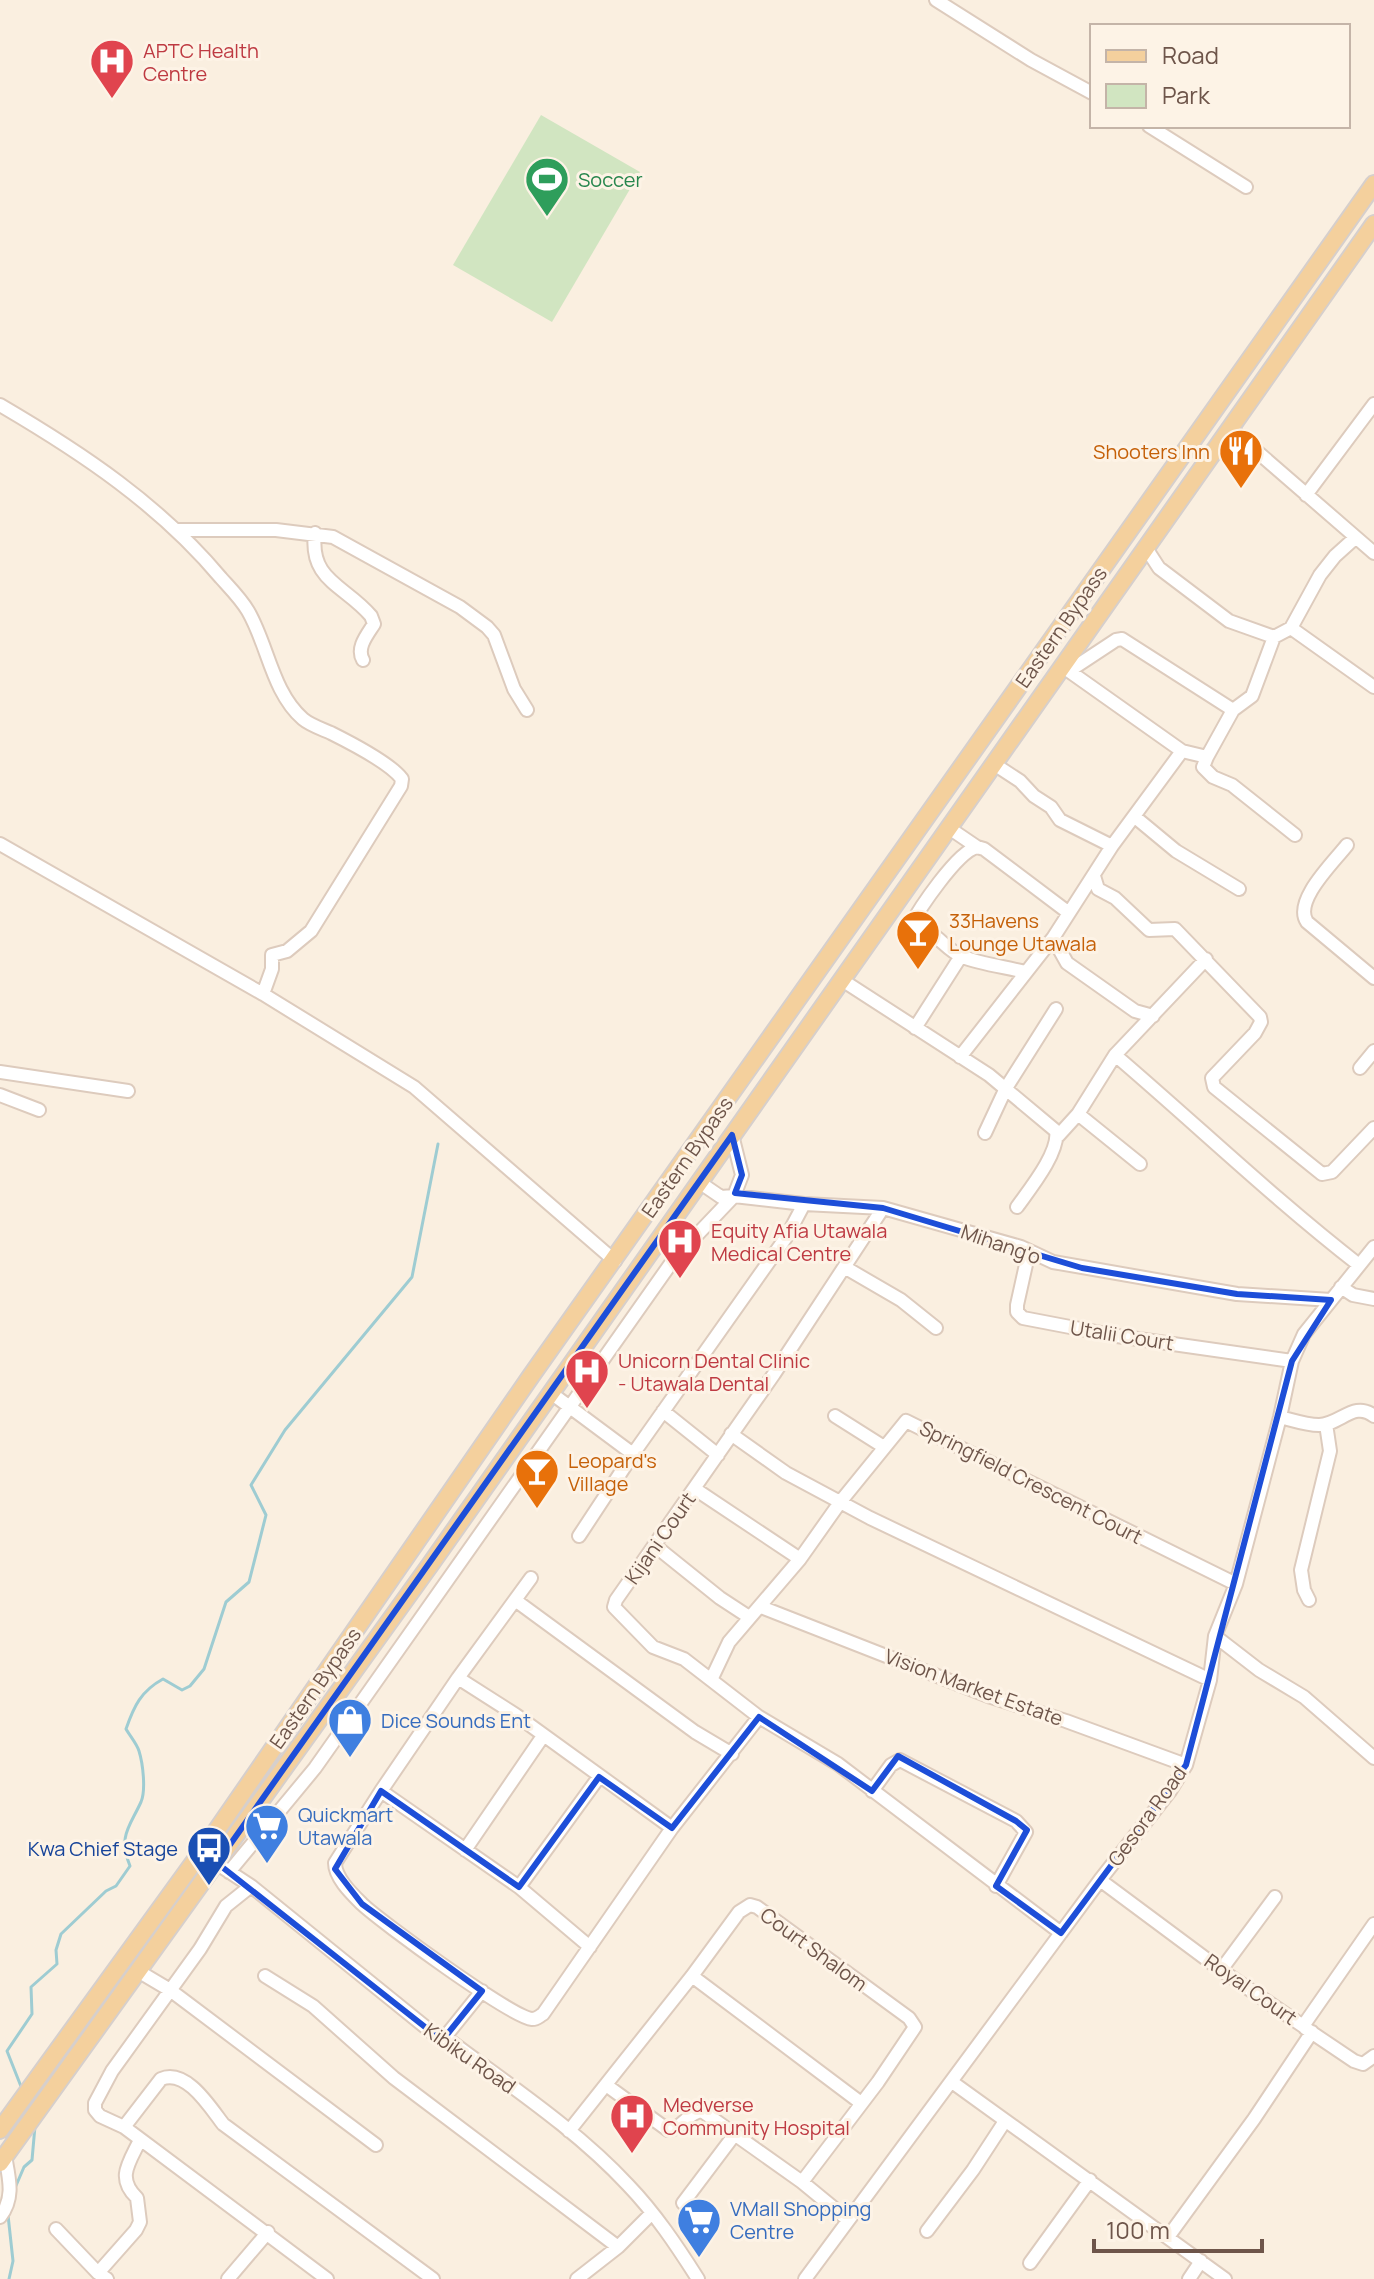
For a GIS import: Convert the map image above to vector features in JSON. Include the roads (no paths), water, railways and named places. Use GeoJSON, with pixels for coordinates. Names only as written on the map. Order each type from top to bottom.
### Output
{"type":"FeatureCollection","features":[{"type":"Feature","properties":{"kind":"main road","name":"Eastern Bypass"},"geometry":{"type":"LineString","coordinates":[[0,2130],[210,1840],[409,1552],[1374,184]]}},
{"type":"Feature","properties":{"kind":"main road","name":"Eastern Bypass"},"geometry":{"type":"LineString","coordinates":[[3,2160],[138,1971],[223,1867],[330,1704],[994,764],[1069,665],[1146,548],[1374,224]]}},
{"type":"Feature","properties":{"kind":"main road"},"geometry":{"type":"LineString","coordinates":[[409,1552],[430,1565]]}},
{"type":"Feature","properties":{"kind":"street"},"geometry":{"type":"LineString","coordinates":[[936,0],[1031,60],[1090,92]]}},
{"type":"Feature","properties":{"kind":"street"},"geometry":{"type":"LineString","coordinates":[[1152,128],[1246,187]]}},
{"type":"Feature","properties":{"kind":"street"},"geometry":{"type":"LineString","coordinates":[[1306,495],[1374,404]]}},
{"type":"Feature","properties":{"kind":"street"},"geometry":{"type":"LineString","coordinates":[[0,405],[63,442],[140,498],[176,530],[213,568],[248,611],[282,691],[304,720],[351,743],[395,770],[402,779],[401,786],[311,931],[287,951],[272,955],[272,969],[263,994]]}},
{"type":"Feature","properties":{"kind":"street"},"geometry":{"type":"LineString","coordinates":[[1231,429],[1374,553]]}},
{"type":"Feature","properties":{"kind":"street"},"geometry":{"type":"LineString","coordinates":[[176,530],[276,530],[333,537],[460,607],[487,627],[494,635],[514,689],[527,710]]}},
{"type":"Feature","properties":{"kind":"street"},"geometry":{"type":"LineString","coordinates":[[315,533],[313,558],[329,579],[371,616],[374,624],[361,645],[363,660]]}},
{"type":"Feature","properties":{"kind":"street"},"geometry":{"type":"LineString","coordinates":[[1295,835],[1232,785],[1213,777],[1203,767],[1233,710],[1252,696],[1274,637],[1291,628],[1320,575],[1355,538]]}},
{"type":"Feature","properties":{"kind":"street"},"geometry":{"type":"LineString","coordinates":[[1146,548],[1159,568],[1229,621],[1274,637]]}},
{"type":"Feature","properties":{"kind":"street"},"geometry":{"type":"LineString","coordinates":[[1291,628],[1374,687]]}},
{"type":"Feature","properties":{"kind":"street"},"geometry":{"type":"LineString","coordinates":[[1207,757],[1182,751],[1069,665],[1122,639],[1233,710]]}},
{"type":"Feature","properties":{"kind":"street"},"geometry":{"type":"LineString","coordinates":[[960,1057],[1053,938],[1112,846],[1182,751]]}},
{"type":"Feature","properties":{"kind":"street"},"geometry":{"type":"LineString","coordinates":[[994,764],[1051,807],[1060,820],[1112,846]]}},
{"type":"Feature","properties":{"kind":"street"},"geometry":{"type":"LineString","coordinates":[[1135,817],[1176,851],[1239,889]]}},
{"type":"Feature","properties":{"kind":"street"},"geometry":{"type":"LineString","coordinates":[[949,828],[984,849],[1069,913]]}},
{"type":"Feature","properties":{"kind":"street"},"geometry":{"type":"LineString","coordinates":[[0,844],[263,994],[414,1087],[615,1261]]}},
{"type":"Feature","properties":{"kind":"street"},"geometry":{"type":"LineString","coordinates":[[1347,845],[1310,892],[1302,906],[1302,914],[1307,922],[1374,978]]}},
{"type":"Feature","properties":{"kind":"street"},"geometry":{"type":"LineString","coordinates":[[977,847],[965,853],[917,912],[909,928],[923,928],[931,932],[961,956],[1025,972]]}},
{"type":"Feature","properties":{"kind":"street"},"geometry":{"type":"LineString","coordinates":[[1094,876],[1098,889],[1115,898],[1149,930],[1175,929],[1260,1017],[1261,1022],[1255,1033],[1212,1078],[1214,1087],[1322,1174],[1332,1172],[1374,1128]]}},
{"type":"Feature","properties":{"kind":"street"},"geometry":{"type":"LineString","coordinates":[[1053,938],[1067,963],[1135,1011],[1153,1016]]}},
{"type":"Feature","properties":{"kind":"street"},"geometry":{"type":"LineString","coordinates":[[915,1028],[961,956]]}},
{"type":"Feature","properties":{"kind":"street"},"geometry":{"type":"LineString","coordinates":[[1017,1207],[1040,1174],[1058,1136],[1078,1114],[1115,1055],[1206,959]]}},
{"type":"Feature","properties":{"kind":"street"},"geometry":{"type":"LineString","coordinates":[[842,980],[1006,1088],[1051,1125],[1058,1136]]}},
{"type":"Feature","properties":{"kind":"street"},"geometry":{"type":"LineString","coordinates":[[985,1133],[1006,1088],[1056,1009]]}},
{"type":"Feature","properties":{"kind":"street"},"geometry":{"type":"LineString","coordinates":[[1360,1068],[1374,1051]]}},
{"type":"Feature","properties":{"kind":"street"},"geometry":{"type":"LineString","coordinates":[[1115,1055],[1286,1207],[1359,1265]]}},
{"type":"Feature","properties":{"kind":"street"},"geometry":{"type":"LineString","coordinates":[[0,1072],[128,1091]]}},
{"type":"Feature","properties":{"kind":"street"},"geometry":{"type":"LineString","coordinates":[[0,1095],[39,1110]]}},
{"type":"Feature","properties":{"kind":"street"},"geometry":{"type":"LineString","coordinates":[[1078,1114],[1140,1164]]}},
{"type":"Feature","properties":{"kind":"street"},"geometry":{"type":"LineString","coordinates":[[223,1867],[315,1768],[674,1259],[734,1196],[742,1175],[732,1135]]}},
{"type":"Feature","properties":{"kind":"street","name":"Mihang'o"},"geometry":{"type":"LineString","coordinates":[[699,1182],[721,1197],[883,1208],[1029,1251],[1053,1262],[1237,1294],[1331,1300]]}},
{"type":"Feature","properties":{"kind":"street"},"geometry":{"type":"LineString","coordinates":[[579,1536],[787,1236],[804,1204]]}},
{"type":"Feature","properties":{"kind":"street","name":"Kijani Court"},"geometry":{"type":"LineString","coordinates":[[883,1208],[846,1268],[614,1607],[653,1647],[684,1659],[759,1717],[838,1764],[1061,1933]]}},
{"type":"Feature","properties":{"kind":"street"},"geometry":{"type":"LineString","coordinates":[[654,1246],[674,1259]]}},
{"type":"Feature","properties":{"kind":"street","name":"Gesora Road"},"geometry":{"type":"LineString","coordinates":[[805,2279],[1100,1880],[1170,1791],[1186,1765],[1210,1680],[1215,1636],[1236,1584],[1292,1361],[1304,1334],[1374,1247]]}},
{"type":"Feature","properties":{"kind":"street","name":"Utalii Court"},"geometry":{"type":"LineString","coordinates":[[1029,1251],[1017,1305],[1017,1312],[1023,1318],[1117,1336],[1292,1361]]}},
{"type":"Feature","properties":{"kind":"street"},"geometry":{"type":"LineString","coordinates":[[846,1268],[901,1300],[936,1328]]}},
{"type":"Feature","properties":{"kind":"street"},"geometry":{"type":"LineString","coordinates":[[1341,1287],[1353,1295],[1374,1299]]}},
{"type":"Feature","properties":{"kind":"street"},"geometry":{"type":"LineString","coordinates":[[551,1393],[633,1454]]}},
{"type":"Feature","properties":{"kind":"street"},"geometry":{"type":"LineString","coordinates":[[663,1411],[718,1455]]}},
{"type":"Feature","properties":{"kind":"street"},"geometry":{"type":"LineString","coordinates":[[1280,1417],[1318,1425],[1354,1411],[1367,1411],[1374,1416]]}},
{"type":"Feature","properties":{"kind":"street"},"geometry":{"type":"LineString","coordinates":[[835,1416],[884,1447]]}},
{"type":"Feature","properties":{"kind":"street","name":"Springfield Crescent Court"},"geometry":{"type":"LineString","coordinates":[[711,1680],[729,1642],[800,1559],[902,1423],[909,1421],[1236,1584]]}},
{"type":"Feature","properties":{"kind":"street"},"geometry":{"type":"LineString","coordinates":[[1309,1600],[1301,1570],[1330,1451],[1326,1424]]}},
{"type":"Feature","properties":{"kind":"street"},"geometry":{"type":"LineString","coordinates":[[731,1434],[786,1473],[870,1518],[1210,1680]]}},
{"type":"Feature","properties":{"kind":"street"},"geometry":{"type":"LineString","coordinates":[[695,1489],[800,1559]]}},
{"type":"Feature","properties":{"kind":"street"},"geometry":{"type":"LineString","coordinates":[[473,1504],[492,1516]]}},
{"type":"Feature","properties":{"kind":"street"},"geometry":{"type":"LineString","coordinates":[[654,1545],[749,1617]]}},
{"type":"Feature","properties":{"kind":"street"},"geometry":{"type":"LineString","coordinates":[[531,1578],[458,1678],[337,1857],[337,1874],[362,1904],[482,1991],[527,2017],[538,2017],[672,1828],[759,1717]]}},
{"type":"Feature","properties":{"kind":"street"},"geometry":{"type":"LineString","coordinates":[[515,1600],[695,1732],[732,1754]]}},
{"type":"Feature","properties":{"kind":"street","name":"Vision Market Estate"},"geometry":{"type":"LineString","coordinates":[[761,1607],[991,1697],[1186,1765]]}},
{"type":"Feature","properties":{"kind":"street"},"geometry":{"type":"LineString","coordinates":[[1215,1636],[1259,1670],[1304,1697],[1374,1758]]}},
{"type":"Feature","properties":{"kind":"street"},"geometry":{"type":"LineString","coordinates":[[458,1678],[672,1828]]}},
{"type":"Feature","properties":{"kind":"street"},"geometry":{"type":"LineString","coordinates":[[330,1704],[351,1717]]}},
{"type":"Feature","properties":{"kind":"street"},"geometry":{"type":"LineString","coordinates":[[465,1850],[543,1736]]}},
{"type":"Feature","properties":{"kind":"street"},"geometry":{"type":"LineString","coordinates":[[872,1791],[891,1765],[900,1760],[1016,1821],[1026,1832],[996,1886]]}},
{"type":"Feature","properties":{"kind":"street"},"geometry":{"type":"LineString","coordinates":[[519,1887],[599,1777]]}},
{"type":"Feature","properties":{"kind":"street"},"geometry":{"type":"LineString","coordinates":[[381,1791],[519,1887],[590,1947]]}},
{"type":"Feature","properties":{"kind":"street","name":"Kibiku Road"},"geometry":{"type":"LineString","coordinates":[[223,1867],[251,1886],[434,2034],[445,2037],[569,2131],[626,2182],[652,2213],[698,2279]]}},
{"type":"Feature","properties":{"kind":"street","name":"Royal Court"},"geometry":{"type":"LineString","coordinates":[[1100,1880],[1307,2029],[1374,1924]]}},
{"type":"Feature","properties":{"kind":"street"},"geometry":{"type":"LineString","coordinates":[[251,1886],[226,1906],[200,1949],[119,2061],[95,2103],[95,2110],[100,2116],[124,2127],[327,2279]]}},
{"type":"Feature","properties":{"kind":"street"},"geometry":{"type":"LineString","coordinates":[[1221,1970],[1275,1897]]}},
{"type":"Feature","properties":{"kind":"street","name":"Court Shalom"},"geometry":{"type":"LineString","coordinates":[[569,2131],[739,1912],[750,1905],[757,1907],[914,2024],[914,2031],[802,2182]]}},
{"type":"Feature","properties":{"kind":"street"},"geometry":{"type":"LineString","coordinates":[[138,1971],[170,1990],[376,2145]]}},
{"type":"Feature","properties":{"kind":"street"},"geometry":{"type":"LineString","coordinates":[[265,1976],[313,2006],[394,2078],[618,2247]]}},
{"type":"Feature","properties":{"kind":"street"},"geometry":{"type":"LineString","coordinates":[[692,1976],[861,2103]]}},
{"type":"Feature","properties":{"kind":"street"},"geometry":{"type":"LineString","coordinates":[[445,2037],[482,1991]]}},
{"type":"Feature","properties":{"kind":"street"},"geometry":{"type":"LineString","coordinates":[[1168,2237],[1254,2119],[1307,2029],[1354,2061],[1363,2064],[1374,2056]]}},
{"type":"Feature","properties":{"kind":"street"},"geometry":{"type":"LineString","coordinates":[[124,2127],[161,2079],[170,2076],[178,2078],[202,2097],[223,2124],[433,2279]]}},
{"type":"Feature","properties":{"kind":"street"},"geometry":{"type":"LineString","coordinates":[[952,2082],[1225,2279]]}},
{"type":"Feature","properties":{"kind":"street"},"geometry":{"type":"LineString","coordinates":[[606,2085],[668,2130],[679,2127],[692,2114],[702,2111],[802,2182],[847,2219]]}},
{"type":"Feature","properties":{"kind":"street"},"geometry":{"type":"LineString","coordinates":[[927,2231],[1005,2121]]}},
{"type":"Feature","properties":{"kind":"street"},"geometry":{"type":"LineString","coordinates":[[683,2203],[735,2134]]}},
{"type":"Feature","properties":{"kind":"street"},"geometry":{"type":"LineString","coordinates":[[56,2229],[102,2276],[140,2222],[137,2198],[127,2189],[124,2178],[140,2140]]}},
{"type":"Feature","properties":{"kind":"street"},"geometry":{"type":"LineString","coordinates":[[0,2217],[10,2200],[11,2189],[3,2160]]}},
{"type":"Feature","properties":{"kind":"street"},"geometry":{"type":"LineString","coordinates":[[1030,2263],[1090,2180]]}},
{"type":"Feature","properties":{"kind":"street"},"geometry":{"type":"LineString","coordinates":[[577,2279],[618,2247],[652,2213]]}},
{"type":"Feature","properties":{"kind":"street"},"geometry":{"type":"LineString","coordinates":[[228,2279],[268,2232]]}},
{"type":"Feature","properties":{"kind":"street"},"geometry":{"type":"LineString","coordinates":[[1189,2279],[1201,2261]]}},
{"type":"Feature","properties":{"kind":"waterway"},"geometry":{"type":"LineString","coordinates":[[22,2089],[7,2051],[32,2014],[31,1987],[57,1964],[56,1950],[61,1934],[106,1891],[116,1886],[130,1866],[125,1839],[143,1797],[144,1784],[139,1751],[126,1729],[132,1713],[144,1694],[163,1679],[182,1690],[190,1686],[204,1669],[226,1602],[249,1582],[266,1515],[251,1485],[285,1430],[412,1277],[438,1144]]}},
{"type":"Feature","properties":{"kind":"waterway"},"geometry":{"type":"LineString","coordinates":[[15,2188],[24,2167],[32,2160],[35,2126]]}},
{"type":"Feature","properties":{"kind":"waterway"},"geometry":{"type":"LineString","coordinates":[[8,2215],[13,2261],[9,2279]]}},
{"type":"Feature","properties":{"kind":"place","name":"APTC Health Centre"},"geometry":{"type":"Point","coordinates":[112,100]}},
{"type":"Feature","properties":{"kind":"place","name":"Soccer"},"geometry":{"type":"Point","coordinates":[547,218]}},
{"type":"Feature","properties":{"kind":"place","name":"Shooters Inn"},"geometry":{"type":"Point","coordinates":[1241,490]}},
{"type":"Feature","properties":{"kind":"place","name":"33Havens Lounge Utawala"},"geometry":{"type":"Point","coordinates":[918,971]}},
{"type":"Feature","properties":{"kind":"place","name":"Equity Afia Utawala Medical Centre"},"geometry":{"type":"Point","coordinates":[680,1280]}},
{"type":"Feature","properties":{"kind":"place","name":"Unicorn Dental Clinic - Utawala Dental"},"geometry":{"type":"Point","coordinates":[587,1410]}},
{"type":"Feature","properties":{"kind":"place","name":"Leopard's Village"},"geometry":{"type":"Point","coordinates":[537,1510]}},
{"type":"Feature","properties":{"kind":"place","name":"Dice Sounds Ent"},"geometry":{"type":"Point","coordinates":[350,1759]}},
{"type":"Feature","properties":{"kind":"place","name":"Quickmart Utawala"},"geometry":{"type":"Point","coordinates":[267,1865]}},
{"type":"Feature","properties":{"kind":"place","name":"Kwa Chief Stage"},"geometry":{"type":"Point","coordinates":[209,1887]}},
{"type":"Feature","properties":{"kind":"place","name":"Medverse Community Hospital"},"geometry":{"type":"Point","coordinates":[632,2155]}},
{"type":"Feature","properties":{"kind":"place","name":"VMall Shopping Centre"},"geometry":{"type":"Point","coordinates":[699,2259]}}]}
